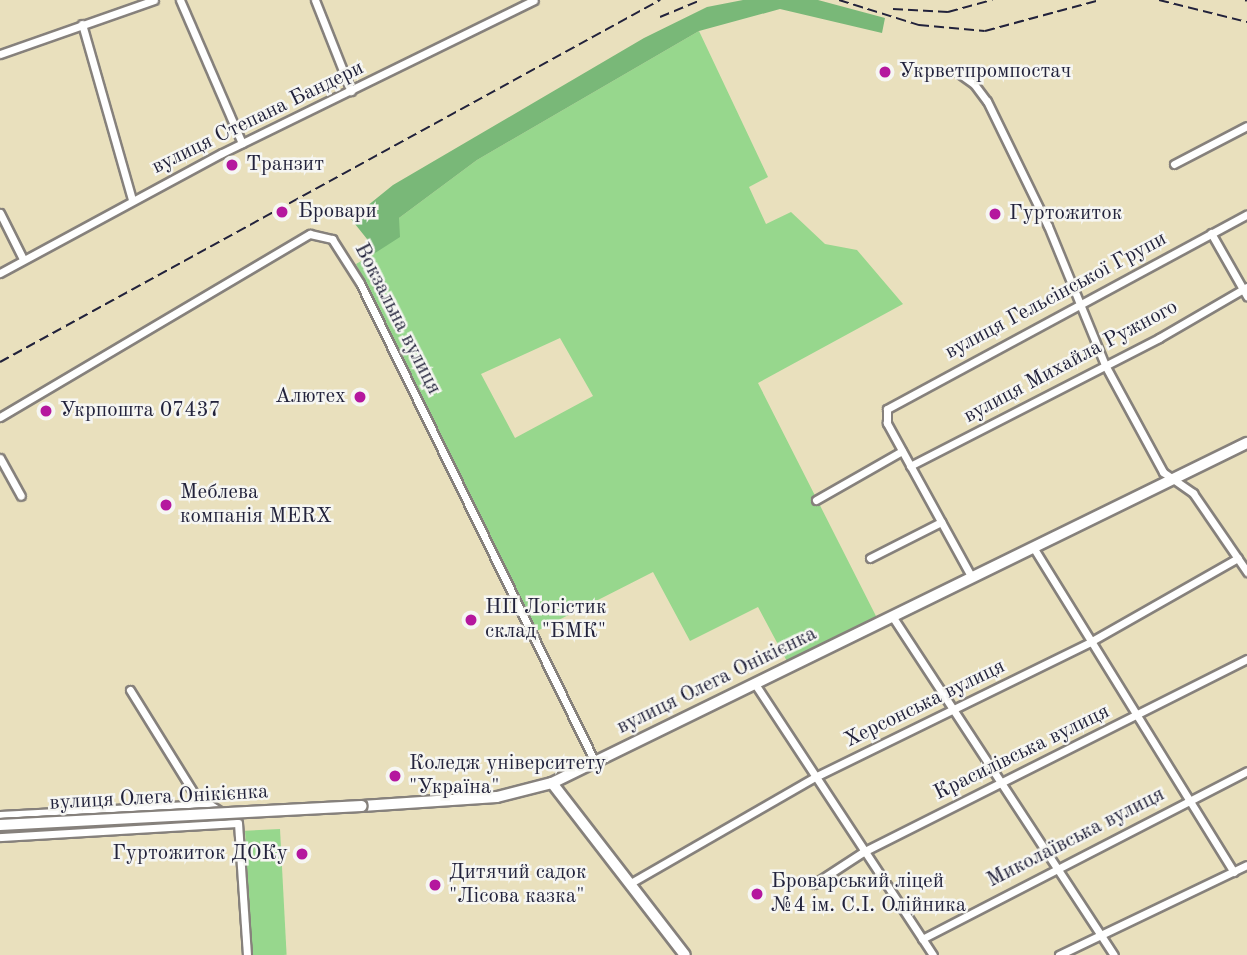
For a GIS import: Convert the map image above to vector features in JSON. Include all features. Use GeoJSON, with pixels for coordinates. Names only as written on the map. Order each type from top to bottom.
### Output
{"type":"FeatureCollection","features":[{"type":"Feature","properties":{"kind":"main road","name":"вулиця Олега Онікієнка"},"geometry":{"type":"LineString","coordinates":[[0,825],[497,797],[552,783],[1247,443]]}},
{"type":"Feature","properties":{"kind":"main road"},"geometry":{"type":"LineString","coordinates":[[552,783],[685,955]]}},
{"type":"Feature","properties":{"kind":"street"},"geometry":{"type":"LineString","coordinates":[[0,54],[154,0]]}},
{"type":"Feature","properties":{"kind":"street"},"geometry":{"type":"LineString","coordinates":[[180,0],[243,142]]}},
{"type":"Feature","properties":{"kind":"street"},"geometry":{"type":"LineString","coordinates":[[315,0],[351,91]]}},
{"type":"Feature","properties":{"kind":"street","name":"вулиця Степана Бандери"},"geometry":{"type":"LineString","coordinates":[[0,273],[243,142],[534,0]]}},
{"type":"Feature","properties":{"kind":"street"},"geometry":{"type":"LineString","coordinates":[[82,24],[132,200]]}},
{"type":"Feature","properties":{"kind":"street"},"geometry":{"type":"LineString","coordinates":[[957,72],[974,83],[987,101],[1048,226],[1105,365],[1163,472],[1201,503],[1247,572]]}},
{"type":"Feature","properties":{"kind":"street"},"geometry":{"type":"LineString","coordinates":[[1174,164],[1247,126]]}},
{"type":"Feature","properties":{"kind":"street"},"geometry":{"type":"LineString","coordinates":[[0,213],[23,259]]}},
{"type":"Feature","properties":{"kind":"street","name":"вулиця Гельсінської Групи"},"geometry":{"type":"LineString","coordinates":[[902,451],[885,413],[890,405],[1247,214]]}},
{"type":"Feature","properties":{"kind":"street"},"geometry":{"type":"LineString","coordinates":[[1211,233],[1246,291]]}},
{"type":"Feature","properties":{"kind":"street","name":"Вокзальна вулиця"},"geometry":{"type":"LineString","coordinates":[[0,417],[310,234],[332,239],[360,283],[595,762]]}},
{"type":"Feature","properties":{"kind":"street","name":"вулиця Михайла Ружного"},"geometry":{"type":"LineString","coordinates":[[910,466],[1246,291]]}},
{"type":"Feature","properties":{"kind":"street"},"geometry":{"type":"LineString","coordinates":[[816,500],[902,451],[971,576]]}},
{"type":"Feature","properties":{"kind":"street"},"geometry":{"type":"LineString","coordinates":[[0,458],[21,496]]}},
{"type":"Feature","properties":{"kind":"street"},"geometry":{"type":"LineString","coordinates":[[870,558],[941,522]]}},
{"type":"Feature","properties":{"kind":"street"},"geometry":{"type":"LineString","coordinates":[[1033,547],[1234,872]]}},
{"type":"Feature","properties":{"kind":"street","name":"Херсонська вулиця"},"geometry":{"type":"LineString","coordinates":[[629,884],[815,777],[957,710],[1090,642],[1238,558]]}},
{"type":"Feature","properties":{"kind":"street"},"geometry":{"type":"LineString","coordinates":[[892,617],[1003,780],[1114,955]]}},
{"type":"Feature","properties":{"kind":"street","name":"Красилівська вулиця"},"geometry":{"type":"LineString","coordinates":[[814,884],[863,852],[1247,659]]}},
{"type":"Feature","properties":{"kind":"street"},"geometry":{"type":"LineString","coordinates":[[755,684],[933,955]]}},
{"type":"Feature","properties":{"kind":"street"},"geometry":{"type":"LineString","coordinates":[[130,690],[195,795],[239,823]]}},
{"type":"Feature","properties":{"kind":"street","name":"Миколаївська вулиця"},"geometry":{"type":"LineString","coordinates":[[922,939],[1056,866],[1247,771]]}},
{"type":"Feature","properties":{"kind":"street"},"geometry":{"type":"LineString","coordinates":[[0,815],[208,804]]}},
{"type":"Feature","properties":{"kind":"street"},"geometry":{"type":"LineString","coordinates":[[62,812],[64,832]]}},
{"type":"Feature","properties":{"kind":"street"},"geometry":{"type":"LineString","coordinates":[[0,837],[239,823]]}},
{"type":"Feature","properties":{"kind":"street"},"geometry":{"type":"LineString","coordinates":[[239,823],[247,955]]}},
{"type":"Feature","properties":{"kind":"street"},"geometry":{"type":"LineString","coordinates":[[1059,955],[1247,865]]}},
{"type":"Feature","properties":{"kind":"green space"},"geometry":{"type":"Polygon","coordinates":[[[743,0],[818,0],[885,18],[882,33],[780,9],[699,31],[477,160],[399,218],[400,237],[372,255],[367,239],[351,219],[393,185],[644,38],[707,7],[743,0]]]}},
{"type":"Feature","properties":{"kind":"green space"},"geometry":{"type":"Polygon","coordinates":[[[699,31],[768,177],[749,187],[766,224],[791,212],[825,244],[857,250],[903,304],[758,383],[879,622],[790,667],[758,607],[690,641],[653,572],[537,631],[356,264],[372,255],[399,218],[477,160],[699,31]],[[560,338],[481,374],[515,438],[593,396],[560,338]]]}},
{"type":"Feature","properties":{"kind":"green space"},"geometry":{"type":"Polygon","coordinates":[[[280,829],[287,955],[252,955],[245,831],[280,829]]]}},
{"type":"Feature","properties":{"kind":"railway"},"geometry":{"type":"LineString","coordinates":[[0,362],[660,0]]}},
{"type":"Feature","properties":{"kind":"railway"},"geometry":{"type":"LineString","coordinates":[[660,17],[701,0]]}},
{"type":"Feature","properties":{"kind":"railway"},"geometry":{"type":"LineString","coordinates":[[839,0],[919,25],[985,31],[1100,0]]}},
{"type":"Feature","properties":{"kind":"railway"},"geometry":{"type":"LineString","coordinates":[[893,9],[948,12],[992,0]]}},
{"type":"Feature","properties":{"kind":"railway"},"geometry":{"type":"LineString","coordinates":[[1159,0],[1247,22]]}},
{"type":"Feature","properties":{"kind":"place","name":"Укрветпромпостач"},"geometry":{"type":"Point","coordinates":[885,72]}},
{"type":"Feature","properties":{"kind":"place","name":"Транзит"},"geometry":{"type":"Point","coordinates":[232,165]}},
{"type":"Feature","properties":{"kind":"place","name":"Бровари"},"geometry":{"type":"Point","coordinates":[282,212]}},
{"type":"Feature","properties":{"kind":"place","name":"Гуртожиток"},"geometry":{"type":"Point","coordinates":[995,214]}},
{"type":"Feature","properties":{"kind":"place","name":"Алютех"},"geometry":{"type":"Point","coordinates":[360,397]}},
{"type":"Feature","properties":{"kind":"place","name":"Укрпошта 07437"},"geometry":{"type":"Point","coordinates":[46,411]}},
{"type":"Feature","properties":{"kind":"place","name":"Меблева компанія MERX"},"geometry":{"type":"Point","coordinates":[166,505]}},
{"type":"Feature","properties":{"kind":"place","name":"НП Логістик склад \"БМК\""},"geometry":{"type":"Point","coordinates":[471,620]}},
{"type":"Feature","properties":{"kind":"place","name":"Коледж університету \"Україна\""},"geometry":{"type":"Point","coordinates":[395,776]}},
{"type":"Feature","properties":{"kind":"place","name":"Гуртожиток ДОКу"},"geometry":{"type":"Point","coordinates":[302,854]}},
{"type":"Feature","properties":{"kind":"place","name":"Дитячий садок \"Лісова казка\""},"geometry":{"type":"Point","coordinates":[435,885]}},
{"type":"Feature","properties":{"kind":"place","name":"Броварський ліцей №4 ім. С.І. Олійника"},"geometry":{"type":"Point","coordinates":[757,894]}}]}
